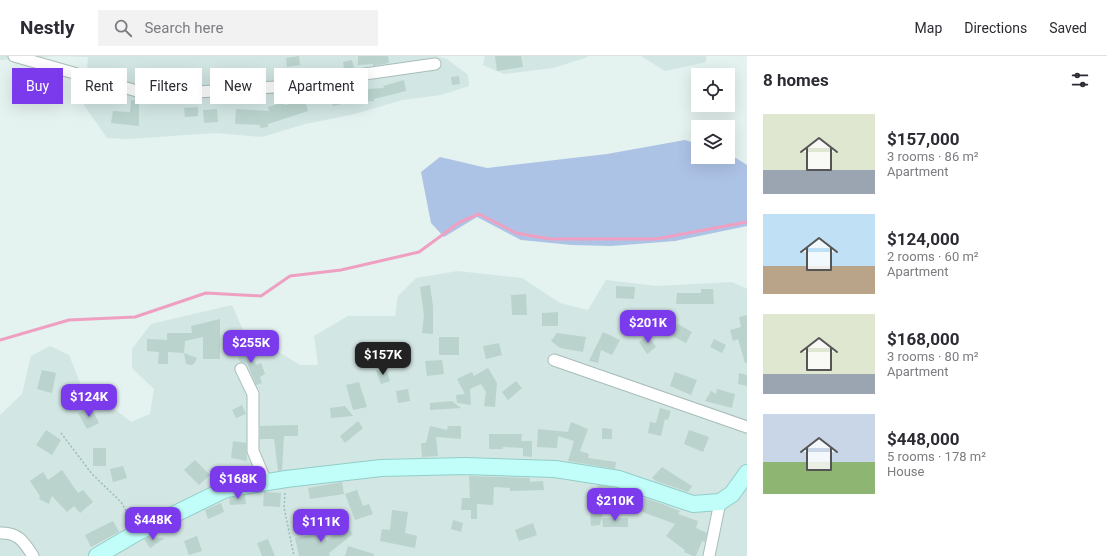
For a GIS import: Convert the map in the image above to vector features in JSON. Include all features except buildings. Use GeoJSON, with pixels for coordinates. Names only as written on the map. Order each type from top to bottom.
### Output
{"type":"FeatureCollection","features":[{"type":"Feature","properties":{"kind":"street"},"geometry":{"type":"LineString","coordinates":[[14,56],[151,95],[274,87],[435,64]]}},
{"type":"Feature","properties":{"kind":"street"},"geometry":{"type":"LineString","coordinates":[[554,360],[747,427]]}},
{"type":"Feature","properties":{"kind":"street"},"geometry":{"type":"LineString","coordinates":[[242,370],[253,394],[253,451],[266,482]]}},
{"type":"Feature","properties":{"kind":"street"},"geometry":{"type":"LineString","coordinates":[[97,556],[138,532],[226,489],[286,479],[381,468],[465,466],[555,469],[619,479],[693,504],[720,502],[732,494],[747,474]]}},
{"type":"Feature","properties":{"kind":"street"},"geometry":{"type":"LineString","coordinates":[[709,556],[720,502]]}},
{"type":"Feature","properties":{"kind":"street"},"geometry":{"type":"LineString","coordinates":[[0,533],[10,532],[25,543],[33,556]]}},
{"type":"Feature","properties":{"kind":"path"},"geometry":{"type":"LineString","coordinates":[[61,433],[92,474],[121,502],[138,532]]}},
{"type":"Feature","properties":{"kind":"path"},"geometry":{"type":"LineString","coordinates":[[286,479],[284,507],[294,556]]}},
{"type":"Feature","properties":{"kind":"shaded area"},"geometry":{"type":"Polygon","coordinates":[[[0,56],[56,56],[0,60],[0,56]]]}},
{"type":"Feature","properties":{"kind":"shaded area"},"geometry":{"type":"Polygon","coordinates":[[[56,56],[437,56],[447,59],[468,75],[469,86],[441,95],[402,100],[355,114],[305,124],[262,137],[215,133],[128,139],[107,138],[84,104],[127,104],[127,68],[87,68],[88,57],[56,56]]]}},
{"type":"Feature","properties":{"kind":"shaded area"},"geometry":{"type":"Polygon","coordinates":[[[485,56],[588,57],[553,68],[504,74],[483,65],[485,56]]]}},
{"type":"Feature","properties":{"kind":"shaded area"},"geometry":{"type":"Polygon","coordinates":[[[641,56],[706,56],[706,62],[665,71],[641,56]]]}},
{"type":"Feature","properties":{"kind":"shaded area"},"geometry":{"type":"Polygon","coordinates":[[[685,140],[691,142],[691,164],[735,164],[735,157],[747,165],[747,226],[675,241],[611,246],[572,245],[521,240],[477,217],[444,237],[431,223],[421,172],[440,157],[487,168],[607,154],[685,140]]]}},
{"type":"Feature","properties":{"kind":"shaded area"},"geometry":{"type":"Polygon","coordinates":[[[458,271],[522,278],[560,303],[588,310],[606,280],[657,286],[732,282],[747,289],[747,556],[0,556],[0,415],[22,394],[31,356],[50,346],[69,355],[81,385],[106,402],[131,422],[150,414],[154,389],[132,368],[132,349],[151,324],[232,305],[243,330],[300,365],[318,365],[314,336],[348,316],[395,316],[398,296],[416,278],[458,271]]]}},
{"type":"Feature","properties":{"kind":"waterway"},"geometry":{"type":"LineString","coordinates":[[0,340],[69,320],[135,317],[206,293],[261,296],[290,276],[341,270],[419,252],[460,222],[479,214],[516,233],[550,239],[656,239],[747,222]]}}]}
